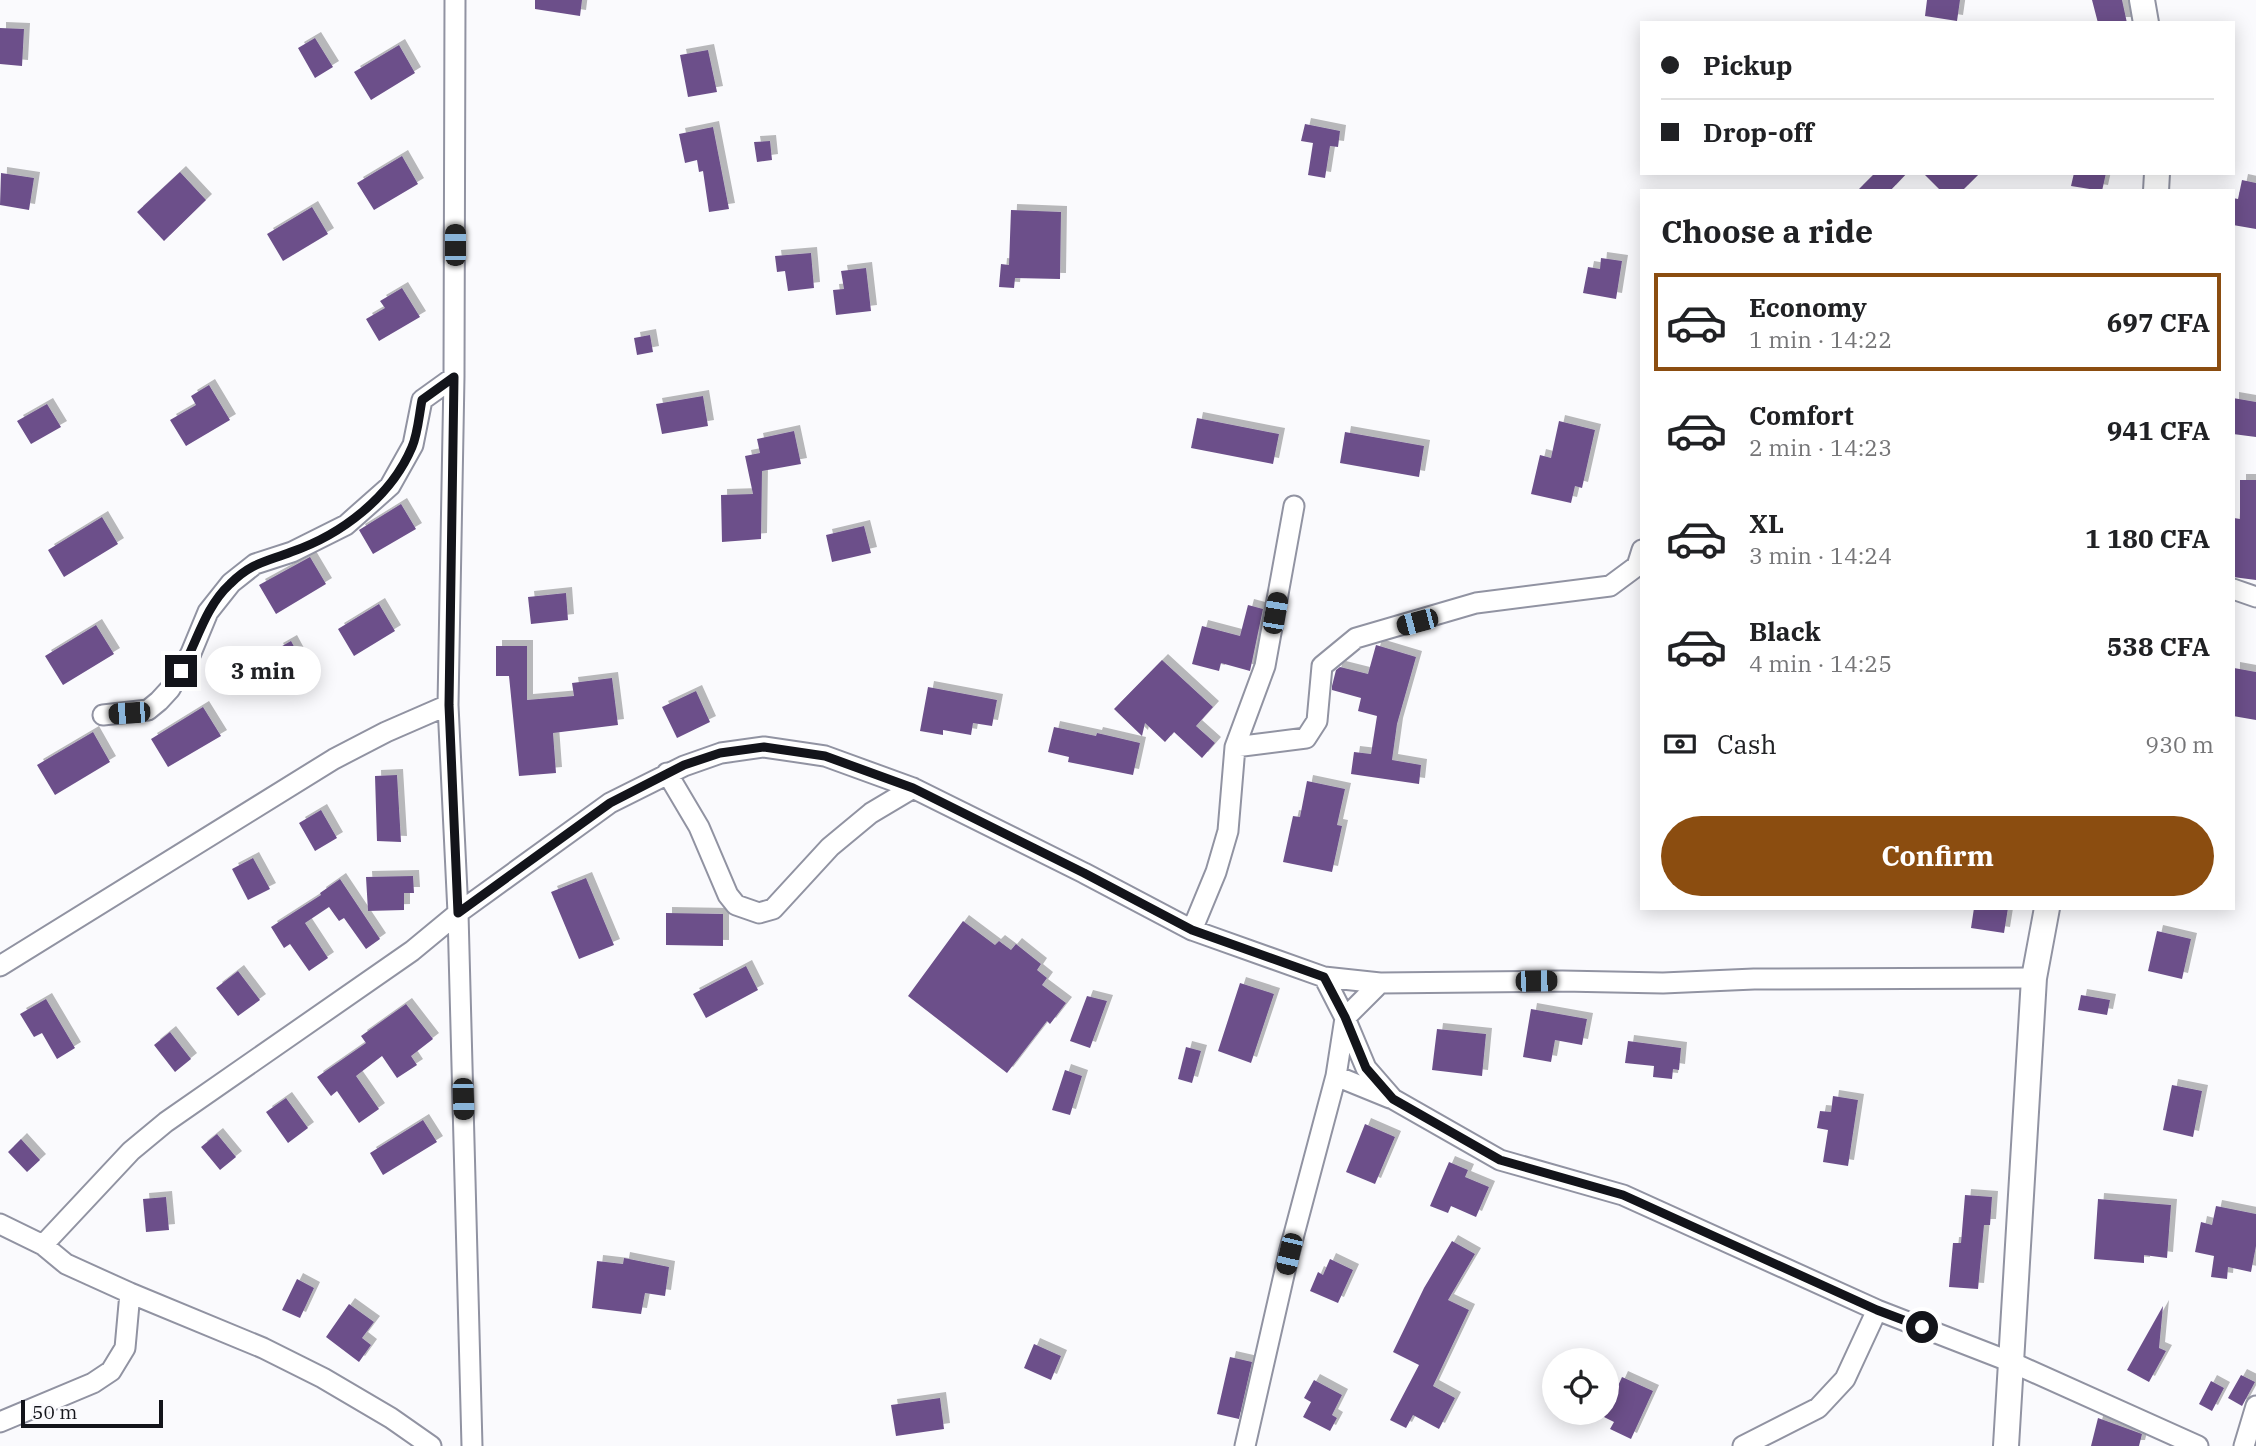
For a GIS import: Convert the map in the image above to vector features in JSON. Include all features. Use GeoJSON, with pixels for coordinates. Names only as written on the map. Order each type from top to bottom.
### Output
{"type":"FeatureCollection","features":[{"type":"Feature","properties":{"kind":"street"},"geometry":{"type":"LineString","coordinates":[[454,0],[454,377],[449,705],[458,913],[471,1446]]}},
{"type":"Feature","properties":{"kind":"street"},"geometry":{"type":"LineString","coordinates":[[2142,0],[2146,21]]}},
{"type":"Feature","properties":{"kind":"street"},"geometry":{"type":"LineString","coordinates":[[103,715],[148,710],[170,690],[191,653],[208,612],[231,583],[255,564],[292,552],[346,525],[390,486],[413,445],[422,400],[454,377]]}},
{"type":"Feature","properties":{"kind":"street"},"geometry":{"type":"LineString","coordinates":[[1192,930],[1216,872],[1228,831],[1235,747],[1265,666],[1294,506]]}},
{"type":"Feature","properties":{"kind":"street"},"geometry":{"type":"LineString","coordinates":[[1235,747],[1306,738],[1317,720],[1322,666],[1356,638],[1476,603],[1610,586],[1637,566],[1640,556]]}},
{"type":"Feature","properties":{"kind":"street"},"geometry":{"type":"LineString","coordinates":[[2235,590],[2256,597]]}},
{"type":"Feature","properties":{"kind":"street"},"geometry":{"type":"LineString","coordinates":[[0,966],[323,766],[386,732],[449,705]]}},
{"type":"Feature","properties":{"kind":"street"},"geometry":{"type":"LineString","coordinates":[[43,1245],[131,1151],[166,1122],[412,951],[458,913],[579,824],[610,803],[667,773],[720,753],[764,747],[825,756],[913,788],[1192,930],[1324,977],[1380,983],[1663,983],[1754,979],[2034,978]]}},
{"type":"Feature","properties":{"kind":"street"},"geometry":{"type":"LineString","coordinates":[[667,773],[699,827],[728,895],[736,905],[759,913],[773,909],[830,847],[871,813],[913,788]]}},
{"type":"Feature","properties":{"kind":"street"},"geometry":{"type":"LineString","coordinates":[[2006,1446],[2021,1231],[2034,978],[2047,910]]}},
{"type":"Feature","properties":{"kind":"street"},"geometry":{"type":"LineString","coordinates":[[1324,977],[1345,1017],[1366,1068],[1393,1099]]}},
{"type":"Feature","properties":{"kind":"street"},"geometry":{"type":"LineString","coordinates":[[1245,1446],[1289,1254],[1336,1076],[1345,1017],[1380,983]]}},
{"type":"Feature","properties":{"kind":"street"},"geometry":{"type":"LineString","coordinates":[[1336,1076],[1393,1099],[1500,1160],[1623,1195],[1877,1310],[2011,1362],[2198,1446]]}},
{"type":"Feature","properties":{"kind":"street"},"geometry":{"type":"LineString","coordinates":[[0,1224],[43,1245],[66,1264],[263,1348],[323,1378],[391,1418],[431,1446]]}},
{"type":"Feature","properties":{"kind":"street"},"geometry":{"type":"LineString","coordinates":[[0,1422],[93,1383],[111,1371],[125,1348],[130,1293]]}},
{"type":"Feature","properties":{"kind":"street"},"geometry":{"type":"LineString","coordinates":[[1743,1446],[1818,1408],[1845,1379],[1877,1310]]}},
{"type":"Feature","properties":{"kind":"street"},"geometry":{"type":"LineString","coordinates":[[2244,1446],[2256,1406]]}},
{"type":"Feature","properties":{"kind":"building"},"geometry":{"type":"Polygon","coordinates":[[[535,0],[582,0],[580,16],[535,9],[535,0]]]}},
{"type":"Feature","properties":{"kind":"building"},"geometry":{"type":"Polygon","coordinates":[[[1927,0],[1960,0],[1957,21],[1925,16],[1927,0]]]}},
{"type":"Feature","properties":{"kind":"building"},"geometry":{"type":"Polygon","coordinates":[[[2092,0],[2122,0],[2127,21],[2097,21],[2092,0]]]}},
{"type":"Feature","properties":{"kind":"building"},"geometry":{"type":"Polygon","coordinates":[[[0,28],[24,29],[22,66],[0,64],[0,28]]]}},
{"type":"Feature","properties":{"kind":"building"},"geometry":{"type":"Polygon","coordinates":[[[315,38],[333,67],[315,78],[298,48],[315,38]]]}},
{"type":"Feature","properties":{"kind":"building"},"geometry":{"type":"Polygon","coordinates":[[[399,45],[415,73],[371,100],[354,72],[399,45]]]}},
{"type":"Feature","properties":{"kind":"building"},"geometry":{"type":"Polygon","coordinates":[[[708,50],[717,92],[688,97],[680,55],[708,50]]]}},
{"type":"Feature","properties":{"kind":"building"},"geometry":{"type":"Polygon","coordinates":[[[1305,124],[1340,131],[1338,147],[1330,146],[1325,178],[1308,175],[1313,143],[1301,141],[1305,124]]]}},
{"type":"Feature","properties":{"kind":"building"},"geometry":{"type":"Polygon","coordinates":[[[713,127],[729,209],[709,212],[703,171],[699,172],[697,160],[685,163],[679,134],[713,127]]]}},
{"type":"Feature","properties":{"kind":"building"},"geometry":{"type":"Polygon","coordinates":[[[770,141],[772,160],[757,162],[754,142],[770,141]]]}},
{"type":"Feature","properties":{"kind":"building"},"geometry":{"type":"Polygon","coordinates":[[[402,156],[418,184],[374,210],[357,183],[402,156]]]}},
{"type":"Feature","properties":{"kind":"building"},"geometry":{"type":"Polygon","coordinates":[[[180,172],[206,200],[164,241],[137,212],[180,172]]]}},
{"type":"Feature","properties":{"kind":"building"},"geometry":{"type":"Polygon","coordinates":[[[1,173],[34,178],[29,210],[0,205],[1,173]]]}},
{"type":"Feature","properties":{"kind":"building"},"geometry":{"type":"Polygon","coordinates":[[[1873,175],[1905,175],[1892,189],[1859,189],[1873,175]]]}},
{"type":"Feature","properties":{"kind":"building"},"geometry":{"type":"Polygon","coordinates":[[[1925,175],[1978,175],[1964,189],[1939,189],[1925,175]]]}},
{"type":"Feature","properties":{"kind":"building"},"geometry":{"type":"Polygon","coordinates":[[[2074,175],[2106,175],[2102,189],[2071,186],[2074,175]]]}},
{"type":"Feature","properties":{"kind":"building"},"geometry":{"type":"Polygon","coordinates":[[[2242,180],[2256,183],[2256,229],[2235,225],[2235,198],[2238,199],[2242,180]]]}},
{"type":"Feature","properties":{"kind":"building"},"geometry":{"type":"Polygon","coordinates":[[[312,207],[328,234],[283,261],[267,234],[312,207]]]}},
{"type":"Feature","properties":{"kind":"building"},"geometry":{"type":"Polygon","coordinates":[[[1011,210],[1061,212],[1060,279],[1015,278],[1014,288],[999,287],[1001,264],[1009,265],[1011,210]]]}},
{"type":"Feature","properties":{"kind":"building"},"geometry":{"type":"Polygon","coordinates":[[[811,253],[814,288],[788,291],[785,271],[777,272],[775,256],[811,253]]]}},
{"type":"Feature","properties":{"kind":"building"},"geometry":{"type":"Polygon","coordinates":[[[1601,258],[1622,261],[1616,299],[1583,293],[1588,267],[1600,269],[1601,258]]]}},
{"type":"Feature","properties":{"kind":"building"},"geometry":{"type":"Polygon","coordinates":[[[866,268],[871,311],[836,315],[833,290],[844,289],[841,271],[866,268]]]}},
{"type":"Feature","properties":{"kind":"building"},"geometry":{"type":"Polygon","coordinates":[[[402,288],[420,317],[379,341],[366,319],[385,308],[380,301],[402,288]]]}},
{"type":"Feature","properties":{"kind":"building"},"geometry":{"type":"Polygon","coordinates":[[[650,335],[653,352],[637,355],[634,338],[650,335]]]}},
{"type":"Feature","properties":{"kind":"building"},"geometry":{"type":"Polygon","coordinates":[[[209,385],[230,420],[186,446],[170,420],[196,405],[191,396],[209,385]]]}},
{"type":"Feature","properties":{"kind":"building"},"geometry":{"type":"Polygon","coordinates":[[[703,396],[708,426],[662,434],[656,404],[703,396]]]}},
{"type":"Feature","properties":{"kind":"building"},"geometry":{"type":"Polygon","coordinates":[[[2235,398],[2256,402],[2256,437],[2235,434],[2235,398]]]}},
{"type":"Feature","properties":{"kind":"building"},"geometry":{"type":"Polygon","coordinates":[[[47,404],[61,427],[31,444],[17,421],[47,404]]]}},
{"type":"Feature","properties":{"kind":"building"},"geometry":{"type":"Polygon","coordinates":[[[1197,418],[1279,434],[1273,464],[1191,448],[1197,418]]]}},
{"type":"Feature","properties":{"kind":"building"},"geometry":{"type":"Polygon","coordinates":[[[1559,421],[1595,430],[1582,488],[1575,486],[1571,503],[1531,494],[1540,455],[1551,458],[1559,421]]]}},
{"type":"Feature","properties":{"kind":"building"},"geometry":{"type":"Polygon","coordinates":[[[794,431],[801,464],[762,471],[761,539],[722,542],[721,495],[753,494],[745,456],[760,453],[757,439],[794,431]]]}},
{"type":"Feature","properties":{"kind":"building"},"geometry":{"type":"Polygon","coordinates":[[[1345,432],[1424,446],[1419,477],[1340,463],[1345,432]]]}},
{"type":"Feature","properties":{"kind":"building"},"geometry":{"type":"Polygon","coordinates":[[[2240,480],[2256,480],[2256,580],[2235,577],[2235,518],[2240,519],[2240,480]]]}},
{"type":"Feature","properties":{"kind":"building"},"geometry":{"type":"Polygon","coordinates":[[[401,504],[416,529],[373,554],[359,530],[401,504]]]}},
{"type":"Feature","properties":{"kind":"building"},"geometry":{"type":"Polygon","coordinates":[[[102,517],[118,544],[64,577],[48,550],[102,517]]]}},
{"type":"Feature","properties":{"kind":"building"},"geometry":{"type":"Polygon","coordinates":[[[864,526],[871,553],[832,562],[826,535],[864,526]]]}},
{"type":"Feature","properties":{"kind":"building"},"geometry":{"type":"Polygon","coordinates":[[[310,557],[326,584],[276,614],[259,585],[310,557]]]}},
{"type":"Feature","properties":{"kind":"building"},"geometry":{"type":"Polygon","coordinates":[[[566,593],[568,620],[531,624],[528,597],[566,593]]]}},
{"type":"Feature","properties":{"kind":"building"},"geometry":{"type":"Polygon","coordinates":[[[379,604],[395,631],[354,656],[338,629],[379,604]]]}},
{"type":"Feature","properties":{"kind":"building"},"geometry":{"type":"Polygon","coordinates":[[[1248,605],[1263,609],[1250,671],[1221,663],[1219,671],[1192,664],[1202,626],[1240,636],[1248,605]]]}},
{"type":"Feature","properties":{"kind":"building"},"geometry":{"type":"Polygon","coordinates":[[[96,625],[114,654],[63,685],[45,656],[96,625]]]}},
{"type":"Feature","properties":{"kind":"building"},"geometry":{"type":"Polygon","coordinates":[[[291,641],[298,654],[284,661],[277,649],[291,641]]]}},
{"type":"Feature","properties":{"kind":"building"},"geometry":{"type":"Polygon","coordinates":[[[1376,645],[1416,657],[1397,724],[1392,760],[1421,765],[1419,784],[1351,774],[1354,752],[1371,754],[1377,716],[1358,711],[1361,698],[1332,690],[1332,686],[1336,670],[1340,667],[1368,674],[1376,645]]]}},
{"type":"Feature","properties":{"kind":"building"},"geometry":{"type":"Polygon","coordinates":[[[496,646],[527,646],[527,700],[574,696],[572,683],[612,678],[618,725],[553,733],[556,773],[519,776],[509,676],[496,676],[496,646]]]}},
{"type":"Feature","properties":{"kind":"building"},"geometry":{"type":"Polygon","coordinates":[[[1162,660],[1213,707],[1196,726],[1215,743],[1202,758],[1174,732],[1165,742],[1145,723],[1142,736],[1114,709],[1162,660]]]}},
{"type":"Feature","properties":{"kind":"building"},"geometry":{"type":"Polygon","coordinates":[[[2235,668],[2256,672],[2256,720],[2235,716],[2235,668]]]}},
{"type":"Feature","properties":{"kind":"building"},"geometry":{"type":"Polygon","coordinates":[[[928,687],[997,700],[992,726],[973,723],[971,735],[943,730],[943,735],[920,731],[928,687]]]}},
{"type":"Feature","properties":{"kind":"building"},"geometry":{"type":"Polygon","coordinates":[[[696,691],[710,722],[677,738],[662,707],[696,691]]]}},
{"type":"Feature","properties":{"kind":"building"},"geometry":{"type":"Polygon","coordinates":[[[203,707],[221,736],[168,767],[151,739],[203,707]]]}},
{"type":"Feature","properties":{"kind":"building"},"geometry":{"type":"Polygon","coordinates":[[[1054,727],[1140,743],[1133,775],[1068,762],[1069,757],[1048,752],[1054,727]]]}},
{"type":"Feature","properties":{"kind":"building"},"geometry":{"type":"Polygon","coordinates":[[[93,732],[110,762],[55,795],[37,765],[93,732]]]}},
{"type":"Feature","properties":{"kind":"building"},"geometry":{"type":"Polygon","coordinates":[[[397,775],[401,842],[377,841],[375,776],[397,775]]]}},
{"type":"Feature","properties":{"kind":"building"},"geometry":{"type":"Polygon","coordinates":[[[1307,781],[1345,789],[1337,825],[1342,826],[1332,872],[1283,862],[1293,816],[1300,817],[1307,781]]]}},
{"type":"Feature","properties":{"kind":"building"},"geometry":{"type":"Polygon","coordinates":[[[321,810],[337,838],[315,851],[299,823],[321,810]]]}},
{"type":"Feature","properties":{"kind":"building"},"geometry":{"type":"Polygon","coordinates":[[[253,858],[270,889],[248,900],[232,869],[253,858]]]}},
{"type":"Feature","properties":{"kind":"building"},"geometry":{"type":"Polygon","coordinates":[[[413,876],[414,893],[404,893],[404,910],[368,911],[366,877],[413,876]]]}},
{"type":"Feature","properties":{"kind":"building"},"geometry":{"type":"Polygon","coordinates":[[[586,878],[614,945],[579,959],[551,892],[586,878]]]}},
{"type":"Feature","properties":{"kind":"building"},"geometry":{"type":"Polygon","coordinates":[[[340,879],[380,939],[366,949],[344,918],[339,921],[329,907],[305,923],[328,958],[309,971],[290,944],[284,948],[271,927],[321,895],[320,893],[340,879]]]}},
{"type":"Feature","properties":{"kind":"building"},"geometry":{"type":"Polygon","coordinates":[[[1974,910],[2008,910],[2004,933],[1971,928],[1974,910]]]}},
{"type":"Feature","properties":{"kind":"building"},"geometry":{"type":"Polygon","coordinates":[[[666,913],[723,914],[723,946],[666,945],[666,913]]]}},
{"type":"Feature","properties":{"kind":"building"},"geometry":{"type":"Polygon","coordinates":[[[963,921],[995,945],[999,941],[1011,950],[1016,944],[1041,964],[1037,970],[1047,978],[1042,985],[1066,1003],[1050,1024],[1047,1021],[1007,1073],[908,996],[963,921]]]}},
{"type":"Feature","properties":{"kind":"building"},"geometry":{"type":"Polygon","coordinates":[[[2157,931],[2191,939],[2182,979],[2148,971],[2157,931]]]}},
{"type":"Feature","properties":{"kind":"building"},"geometry":{"type":"Polygon","coordinates":[[[746,966],[758,990],[706,1018],[693,994],[746,966]]]}},
{"type":"Feature","properties":{"kind":"building"},"geometry":{"type":"Polygon","coordinates":[[[238,971],[260,1000],[238,1016],[216,988],[238,971]]]}},
{"type":"Feature","properties":{"kind":"building"},"geometry":{"type":"Polygon","coordinates":[[[1240,983],[1274,994],[1251,1063],[1218,1051],[1240,983]]]}},
{"type":"Feature","properties":{"kind":"building"},"geometry":{"type":"Polygon","coordinates":[[[2081,995],[2110,1000],[2107,1015],[2078,1010],[2081,995]]]}},
{"type":"Feature","properties":{"kind":"building"},"geometry":{"type":"Polygon","coordinates":[[[1087,996],[1107,1001],[1090,1048],[1070,1041],[1087,996]]]}},
{"type":"Feature","properties":{"kind":"building"},"geometry":{"type":"Polygon","coordinates":[[[46,999],[75,1048],[57,1059],[42,1033],[34,1037],[20,1014],[46,999]]]}},
{"type":"Feature","properties":{"kind":"building"},"geometry":{"type":"Polygon","coordinates":[[[406,1004],[433,1039],[411,1056],[417,1065],[397,1078],[382,1056],[356,1076],[379,1109],[359,1123],[337,1091],[331,1096],[317,1077],[366,1043],[361,1036],[406,1004]]]}},
{"type":"Feature","properties":{"kind":"building"},"geometry":{"type":"Polygon","coordinates":[[[1531,1009],[1587,1019],[1582,1045],[1555,1040],[1551,1062],[1523,1057],[1531,1009]]]}},
{"type":"Feature","properties":{"kind":"building"},"geometry":{"type":"Polygon","coordinates":[[[1437,1029],[1486,1034],[1482,1076],[1432,1070],[1437,1029]]]}},
{"type":"Feature","properties":{"kind":"building"},"geometry":{"type":"Polygon","coordinates":[[[170,1032],[191,1059],[175,1072],[154,1045],[170,1032]]]}},
{"type":"Feature","properties":{"kind":"building"},"geometry":{"type":"Polygon","coordinates":[[[1628,1041],[1681,1048],[1679,1070],[1673,1069],[1672,1079],[1653,1077],[1654,1066],[1625,1063],[1628,1041]]]}},
{"type":"Feature","properties":{"kind":"building"},"geometry":{"type":"Polygon","coordinates":[[[1186,1047],[1201,1051],[1192,1083],[1178,1079],[1186,1047]]]}},
{"type":"Feature","properties":{"kind":"building"},"geometry":{"type":"Polygon","coordinates":[[[1065,1070],[1082,1076],[1070,1115],[1052,1110],[1065,1070]]]}},
{"type":"Feature","properties":{"kind":"building"},"geometry":{"type":"Polygon","coordinates":[[[2172,1085],[2202,1091],[2193,1137],[2163,1130],[2172,1085]]]}},
{"type":"Feature","properties":{"kind":"building"},"geometry":{"type":"Polygon","coordinates":[[[1833,1096],[1858,1100],[1848,1166],[1823,1162],[1828,1130],[1817,1128],[1820,1111],[1831,1112],[1833,1096]]]}},
{"type":"Feature","properties":{"kind":"building"},"geometry":{"type":"Polygon","coordinates":[[[286,1098],[308,1128],[288,1143],[266,1112],[286,1098]]]}},
{"type":"Feature","properties":{"kind":"building"},"geometry":{"type":"Polygon","coordinates":[[[423,1120],[437,1142],[383,1175],[370,1153],[423,1120]]]}},
{"type":"Feature","properties":{"kind":"building"},"geometry":{"type":"Polygon","coordinates":[[[1365,1124],[1395,1137],[1375,1184],[1346,1172],[1365,1124]]]}},
{"type":"Feature","properties":{"kind":"building"},"geometry":{"type":"Polygon","coordinates":[[[217,1134],[236,1157],[220,1170],[201,1147],[217,1134]]]}},
{"type":"Feature","properties":{"kind":"building"},"geometry":{"type":"Polygon","coordinates":[[[21,1139],[40,1160],[27,1172],[8,1152],[21,1139]]]}},
{"type":"Feature","properties":{"kind":"building"},"geometry":{"type":"Polygon","coordinates":[[[1449,1162],[1468,1170],[1465,1177],[1489,1187],[1476,1217],[1451,1206],[1448,1213],[1430,1206],[1449,1162]]]}},
{"type":"Feature","properties":{"kind":"building"},"geometry":{"type":"Polygon","coordinates":[[[1965,1195],[1992,1197],[1990,1225],[1984,1225],[1978,1289],[1949,1287],[1953,1243],[1961,1243],[1965,1195]]]}},
{"type":"Feature","properties":{"kind":"building"},"geometry":{"type":"Polygon","coordinates":[[[166,1197],[169,1230],[146,1232],[143,1199],[166,1197]]]}},
{"type":"Feature","properties":{"kind":"building"},"geometry":{"type":"Polygon","coordinates":[[[2098,1199],[2171,1205],[2167,1258],[2144,1255],[2144,1263],[2094,1259],[2098,1199]]]}},
{"type":"Feature","properties":{"kind":"building"},"geometry":{"type":"Polygon","coordinates":[[[2216,1206],[2256,1214],[2256,1246],[2251,1272],[2228,1267],[2227,1279],[2211,1277],[2214,1256],[2195,1252],[2201,1222],[2212,1225],[2216,1206]]]}},
{"type":"Feature","properties":{"kind":"building"},"geometry":{"type":"Polygon","coordinates":[[[1452,1241],[1475,1254],[1448,1300],[1469,1310],[1433,1386],[1455,1398],[1439,1429],[1413,1415],[1406,1428],[1390,1420],[1419,1365],[1393,1352],[1424,1288],[1452,1241]]]}},
{"type":"Feature","properties":{"kind":"building"},"geometry":{"type":"Polygon","coordinates":[[[624,1258],[669,1267],[665,1296],[645,1293],[641,1314],[592,1308],[597,1261],[623,1264],[624,1258]]]}},
{"type":"Feature","properties":{"kind":"building"},"geometry":{"type":"Polygon","coordinates":[[[1330,1259],[1353,1270],[1338,1303],[1310,1291],[1318,1272],[1323,1275],[1330,1259]]]}},
{"type":"Feature","properties":{"kind":"building"},"geometry":{"type":"Polygon","coordinates":[[[297,1279],[314,1288],[300,1318],[282,1310],[297,1279]]]}},
{"type":"Feature","properties":{"kind":"building"},"geometry":{"type":"Polygon","coordinates":[[[349,1304],[374,1322],[362,1338],[371,1345],[359,1362],[326,1337],[349,1304]]]}},
{"type":"Feature","properties":{"kind":"building"},"geometry":{"type":"Polygon","coordinates":[[[2163,1306],[2159,1348],[2166,1351],[2149,1382],[2127,1370],[2163,1306]]]}},
{"type":"Feature","properties":{"kind":"building"},"geometry":{"type":"Polygon","coordinates":[[[1034,1344],[1061,1356],[1051,1380],[1024,1368],[1034,1344]]]}},
{"type":"Feature","properties":{"kind":"building"},"geometry":{"type":"Polygon","coordinates":[[[1230,1357],[1252,1362],[1239,1419],[1217,1414],[1230,1357]]]}},
{"type":"Feature","properties":{"kind":"building"},"geometry":{"type":"Polygon","coordinates":[[[2241,1375],[2255,1382],[2242,1406],[2228,1398],[2241,1375]]]}},
{"type":"Feature","properties":{"kind":"building"},"geometry":{"type":"Polygon","coordinates":[[[1622,1377],[1653,1391],[1631,1439],[1610,1429],[1612,1425],[1619,1425],[1619,1384],[1622,1377]]]}},
{"type":"Feature","properties":{"kind":"building"},"geometry":{"type":"Polygon","coordinates":[[[1314,1380],[1342,1395],[1332,1415],[1337,1418],[1330,1431],[1303,1417],[1311,1402],[1304,1398],[1314,1380]]]}},
{"type":"Feature","properties":{"kind":"building"},"geometry":{"type":"Polygon","coordinates":[[[2211,1381],[2224,1388],[2212,1411],[2199,1404],[2211,1381]]]}},
{"type":"Feature","properties":{"kind":"building"},"geometry":{"type":"Polygon","coordinates":[[[940,1398],[944,1429],[896,1436],[891,1405],[940,1398]]]}},
{"type":"Feature","properties":{"kind":"building"},"geometry":{"type":"Polygon","coordinates":[[[2098,1418],[2142,1434],[2139,1446],[2091,1446],[2098,1418]]]}},
{"type":"Feature","properties":{"kind":"route"},"geometry":{"type":"LineString","coordinates":[[181,671],[208,612],[231,583],[255,564],[292,552],[346,525],[390,486],[413,445],[422,400],[454,377],[449,705],[458,913],[610,803],[684,765],[720,753],[764,747],[825,756],[913,788],[1010,835],[1192,930],[1324,977],[1345,1017],[1366,1068],[1393,1099],[1500,1160],[1623,1195],[1877,1310],[1922,1327]]}}]}
